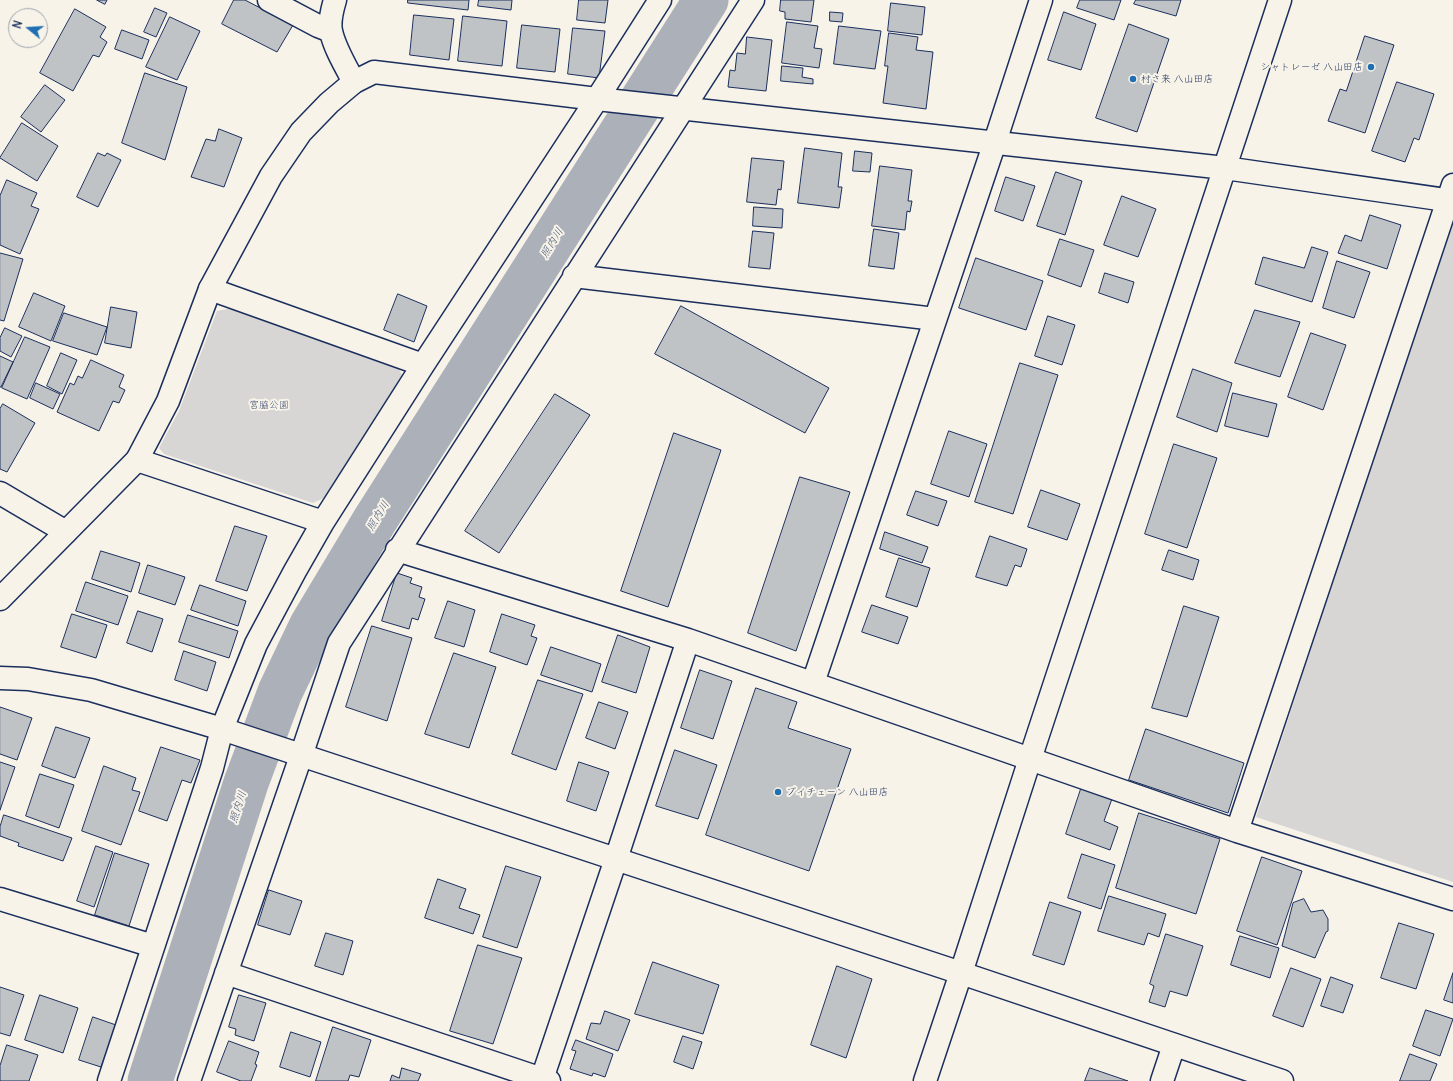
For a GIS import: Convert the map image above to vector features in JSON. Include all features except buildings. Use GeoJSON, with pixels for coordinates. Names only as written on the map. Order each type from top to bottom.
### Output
{"type":"FeatureCollection","features":[{"type":"Feature","properties":{"kind":"street"},"geometry":{"type":"LineString","coordinates":[[269,0],[312,23],[331,31]]}},
{"type":"Feature","properties":{"kind":"street"},"geometry":{"type":"LineString","coordinates":[[335,0],[331,17],[331,31],[342,59],[354,82]]}},
{"type":"Feature","properties":{"kind":"street"},"geometry":{"type":"LineString","coordinates":[[109,1081],[212,768],[222,729],[256,644],[323,522],[660,0]]}},
{"type":"Feature","properties":{"kind":"street"},"geometry":{"type":"LineString","coordinates":[[189,1081],[339,643],[397,550],[753,0]]}},
{"type":"Feature","properties":{"kind":"street"},"geometry":{"type":"LineString","coordinates":[[813,682],[995,142],[1041,0]]}},
{"type":"Feature","properties":{"kind":"street"},"geometry":{"type":"LineString","coordinates":[[925,1081],[962,973],[1030,759],[1280,0]]}},
{"type":"Feature","properties":{"kind":"street"},"geometry":{"type":"LineString","coordinates":[[0,598],[137,460],[168,401],[210,289],[271,176],[301,132],[329,103],[354,82],[374,72],[597,99],[1225,168],[1451,196],[1237,831]]}},
{"type":"Feature","properties":{"kind":"street"},"geometry":{"type":"LineString","coordinates":[[574,276],[935,319]]}},
{"type":"Feature","properties":{"kind":"street"},"geometry":{"type":"LineString","coordinates":[[210,289],[423,365]]}},
{"type":"Feature","properties":{"kind":"street"},"geometry":{"type":"LineString","coordinates":[[137,460],[323,522]]}},
{"type":"Feature","properties":{"kind":"street"},"geometry":{"type":"LineString","coordinates":[[0,493],[66,532]]}},
{"type":"Feature","properties":{"kind":"street"},"geometry":{"type":"LineString","coordinates":[[397,550],[688,640],[813,682],[1237,831],[1453,899]]}},
{"type":"Feature","properties":{"kind":"street"},"geometry":{"type":"LineString","coordinates":[[226,973],[546,1080],[616,859],[688,640]]}},
{"type":"Feature","properties":{"kind":"street"},"geometry":{"type":"LineString","coordinates":[[0,678],[28,679],[91,690],[222,729],[962,973],[1174,1046],[1282,1081]]}},
{"type":"Feature","properties":{"kind":"street"},"geometry":{"type":"LineString","coordinates":[[0,899],[153,946]]}},
{"type":"Feature","properties":{"kind":"street"},"geometry":{"type":"LineString","coordinates":[[1162,1081],[1174,1046]]}},
{"type":"Feature","properties":{"kind":"green space"},"geometry":{"type":"Polygon","coordinates":[[[1453,220],[1453,882],[1256,817],[1453,220]]]}},
{"type":"Feature","properties":{"kind":"green space","name":"宮脇公園"},"geometry":{"type":"Polygon","coordinates":[[[232,308],[397,365],[402,375],[324,498],[313,503],[164,454],[159,448],[179,411],[217,311],[232,308]]]}},
{"type":"Feature","properties":{"kind":"waterway","name":"照内川"},"geometry":{"type":"LineString","coordinates":[[150,1081],[246,783],[280,692],[312,625],[375,520],[706,0]]}},
{"type":"Feature","properties":{"kind":"place","name":"シャトレーゼ 八山田店"},"geometry":{"type":"Point","coordinates":[1371,67]}},
{"type":"Feature","properties":{"kind":"place","name":"村さ来 八山田店"},"geometry":{"type":"Point","coordinates":[1133,79]}},
{"type":"Feature","properties":{"kind":"place","name":"ブイチェーン 八山田店"},"geometry":{"type":"Point","coordinates":[778,792]}}]}
